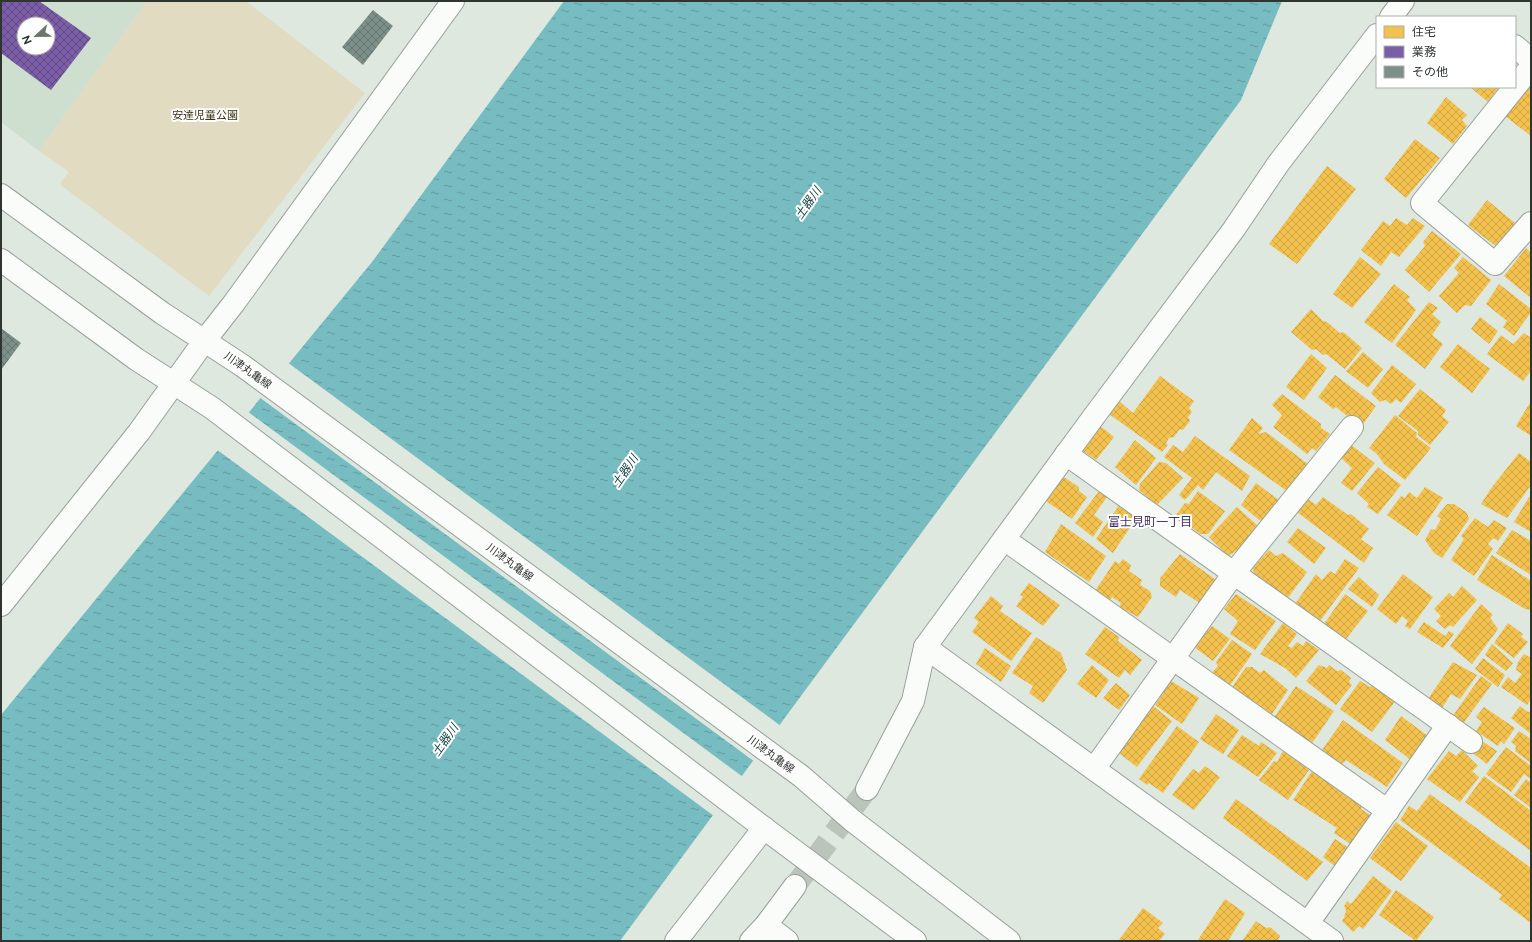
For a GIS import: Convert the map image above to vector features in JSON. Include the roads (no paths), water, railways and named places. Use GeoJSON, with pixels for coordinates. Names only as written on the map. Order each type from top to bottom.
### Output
{"type":"FeatureCollection","features":[{"type":"Feature","properties":{"kind":"street"},"geometry":{"type":"LineString","coordinates":[[1,605],[139,432],[453,1]]}},
{"type":"Feature","properties":{"kind":"street"},"geometry":{"type":"LineString","coordinates":[[1392,16],[1403,1]]}},
{"type":"Feature","properties":{"kind":"street"},"geometry":{"type":"LineString","coordinates":[[867,789],[913,702],[925,647],[1066,454],[1234,229],[1278,164],[1376,36]]}},
{"type":"Feature","properties":{"kind":"street"},"geometry":{"type":"LineString","coordinates":[[1516,47],[1531,60]]}},
{"type":"Feature","properties":{"kind":"street"},"geometry":{"type":"LineString","coordinates":[[1516,87],[1531,68]]}},
{"type":"Feature","properties":{"kind":"street"},"geometry":{"type":"LineString","coordinates":[[1515,88],[1422,203],[1495,264],[1531,223]]}},
{"type":"Feature","properties":{"kind":"street","name":"川津丸亀線"},"geometry":{"type":"LineString","coordinates":[[1,195],[162,313],[243,366],[801,776],[853,821],[1009,941]]}},
{"type":"Feature","properties":{"kind":"street"},"geometry":{"type":"LineString","coordinates":[[1,260],[136,359],[212,408],[915,941]]}},
{"type":"Feature","properties":{"kind":"street"},"geometry":{"type":"LineString","coordinates":[[1094,769],[1233,573],[1352,427]]}},
{"type":"Feature","properties":{"kind":"street"},"geometry":{"type":"LineString","coordinates":[[1066,454],[1471,742]]}},
{"type":"Feature","properties":{"kind":"street"},"geometry":{"type":"LineString","coordinates":[[1004,539],[1388,810]]}},
{"type":"Feature","properties":{"kind":"street"},"geometry":{"type":"LineString","coordinates":[[925,647],[1332,941]]}},
{"type":"Feature","properties":{"kind":"street"},"geometry":{"type":"LineString","coordinates":[[1308,923],[1448,725]]}},
{"type":"Feature","properties":{"kind":"street"},"geometry":{"type":"LineString","coordinates":[[676,941],[764,828]]}},
{"type":"Feature","properties":{"kind":"street"},"geometry":{"type":"LineString","coordinates":[[751,941],[766,925],[795,886]]}},
{"type":"Feature","properties":{"kind":"street"},"geometry":{"type":"LineString","coordinates":[[766,925],[787,941]]}},
{"type":"Feature","properties":{"kind":"water","name":"土器川"},"geometry":{"type":"Polygon","coordinates":[[[564,1],[1282,1],[1241,100],[620,941],[1,941],[1,715],[372,262],[564,1]]]}},
{"type":"Feature","properties":{"kind":"tunnel"},"geometry":{"type":"LineString","coordinates":[[795,886],[867,789]]}},
{"type":"Feature","properties":{"kind":"district","name":"富士見町一丁目"},"geometry":{"type":"Point","coordinates":[1150,522]}},
{"type":"Feature","properties":{"kind":"park label","name":"安達児童公園"},"geometry":{"type":"Point","coordinates":[205,115]}}]}
